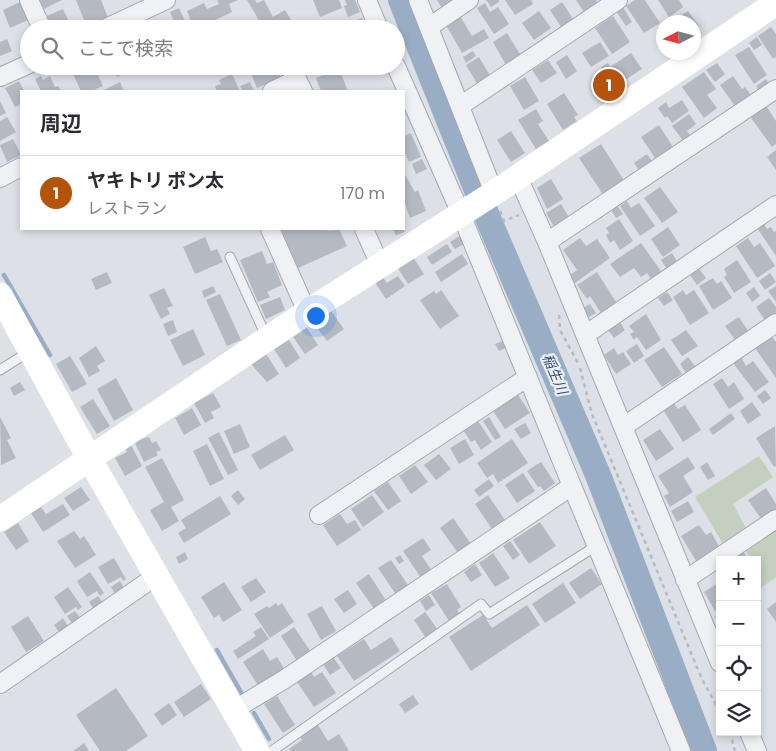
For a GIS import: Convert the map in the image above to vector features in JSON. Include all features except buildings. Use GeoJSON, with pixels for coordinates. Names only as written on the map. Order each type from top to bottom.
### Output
{"type":"FeatureCollection","features":[{"type":"Feature","properties":{"kind":"street"},"geometry":{"type":"LineString","coordinates":[[29,0],[38,20]]}},
{"type":"Feature","properties":{"kind":"street"},"geometry":{"type":"LineString","coordinates":[[123,20],[166,0]]}},
{"type":"Feature","properties":{"kind":"street"},"geometry":{"type":"LineString","coordinates":[[367,0],[375,20]]}},
{"type":"Feature","properties":{"kind":"street"},"geometry":{"type":"LineString","coordinates":[[418,0],[492,194]]}},
{"type":"Feature","properties":{"kind":"street"},"geometry":{"type":"LineString","coordinates":[[429,27],[469,0]]}},
{"type":"Feature","properties":{"kind":"street"},"geometry":{"type":"LineString","coordinates":[[460,106],[618,0]]}},
{"type":"Feature","properties":{"kind":"street"},"geometry":{"type":"LineString","coordinates":[[0,519],[307,312],[465,212],[776,3]]}},
{"type":"Feature","properties":{"kind":"street"},"geometry":{"type":"LineString","coordinates":[[0,77],[20,68]]}},
{"type":"Feature","properties":{"kind":"street"},"geometry":{"type":"LineString","coordinates":[[400,75],[465,212],[528,377],[681,751]]}},
{"type":"Feature","properties":{"kind":"street"},"geometry":{"type":"LineString","coordinates":[[274,90],[297,79],[302,90]]}},
{"type":"Feature","properties":{"kind":"street"},"geometry":{"type":"LineString","coordinates":[[547,242],[776,89]]}},
{"type":"Feature","properties":{"kind":"street"},"geometry":{"type":"LineString","coordinates":[[0,178],[20,168]]}},
{"type":"Feature","properties":{"kind":"street"},"geometry":{"type":"LineString","coordinates":[[518,177],[624,427],[716,654]]}},
{"type":"Feature","properties":{"kind":"street"},"geometry":{"type":"LineString","coordinates":[[585,335],[776,206]]}},
{"type":"Feature","properties":{"kind":"street"},"geometry":{"type":"LineString","coordinates":[[270,230],[307,312]]}},
{"type":"Feature","properties":{"kind":"street"},"geometry":{"type":"LineString","coordinates":[[364,230],[380,265]]}},
{"type":"Feature","properties":{"kind":"street"},"geometry":{"type":"LineString","coordinates":[[0,295],[232,712],[257,751]]}},
{"type":"Feature","properties":{"kind":"street"},"geometry":{"type":"LineString","coordinates":[[624,427],[776,323]]}},
{"type":"Feature","properties":{"kind":"street"},"geometry":{"type":"LineString","coordinates":[[319,515],[528,377]]}},
{"type":"Feature","properties":{"kind":"street"},"geometry":{"type":"LineString","coordinates":[[232,712],[285,679],[572,486]]}},
{"type":"Feature","properties":{"kind":"street"},"geometry":{"type":"LineString","coordinates":[[685,580],[776,519]]}},
{"type":"Feature","properties":{"kind":"street"},"geometry":{"type":"LineString","coordinates":[[0,684],[156,576]]}},
{"type":"Feature","properties":{"kind":"street"},"geometry":{"type":"LineString","coordinates":[[750,736],[756,751]]}},
{"type":"Feature","properties":{"kind":"lane"},"geometry":{"type":"LineString","coordinates":[[230,257],[267,339]]}},
{"type":"Feature","properties":{"kind":"lane"},"geometry":{"type":"LineString","coordinates":[[0,370],[31,351]]}},
{"type":"Feature","properties":{"kind":"lane"},"geometry":{"type":"LineString","coordinates":[[272,751],[481,604],[489,614],[596,546]]}},
{"type":"Feature","properties":{"kind":"path"},"geometry":{"type":"LineString","coordinates":[[492,194],[504,220],[522,214]]}},
{"type":"Feature","properties":{"kind":"path"},"geometry":{"type":"LineString","coordinates":[[559,314],[560,330],[579,366],[592,414],[701,678],[716,705]]}},
{"type":"Feature","properties":{"kind":"path"},"geometry":{"type":"LineString","coordinates":[[731,736],[735,751]]}},
{"type":"Feature","properties":{"kind":"green space"},"geometry":{"type":"Polygon","coordinates":[[[759,456],[773,477],[733,504],[747,530],[725,547],[695,497],[759,456]]]}},
{"type":"Feature","properties":{"kind":"green space"},"geometry":{"type":"Polygon","coordinates":[[[776,526],[776,577],[761,588],[761,556],[749,556],[745,549],[776,526]]]}},
{"type":"Feature","properties":{"kind":"waterway","name":"稲生川"},"geometry":{"type":"LineString","coordinates":[[401,0],[490,223],[598,475],[704,751]]}},
{"type":"Feature","properties":{"kind":"waterway"},"geometry":{"type":"LineString","coordinates":[[4,275],[50,355]]}},
{"type":"Feature","properties":{"kind":"waterway"},"geometry":{"type":"LineString","coordinates":[[217,650],[242,694]]}},
{"type":"Feature","properties":{"kind":"waterway"},"geometry":{"type":"LineString","coordinates":[[254,713],[269,739]]}},
{"type":"Feature","properties":{"kind":"place","name":"ヤキトリ ポン太"},"geometry":{"type":"Point","coordinates":[609,85]}}]}
